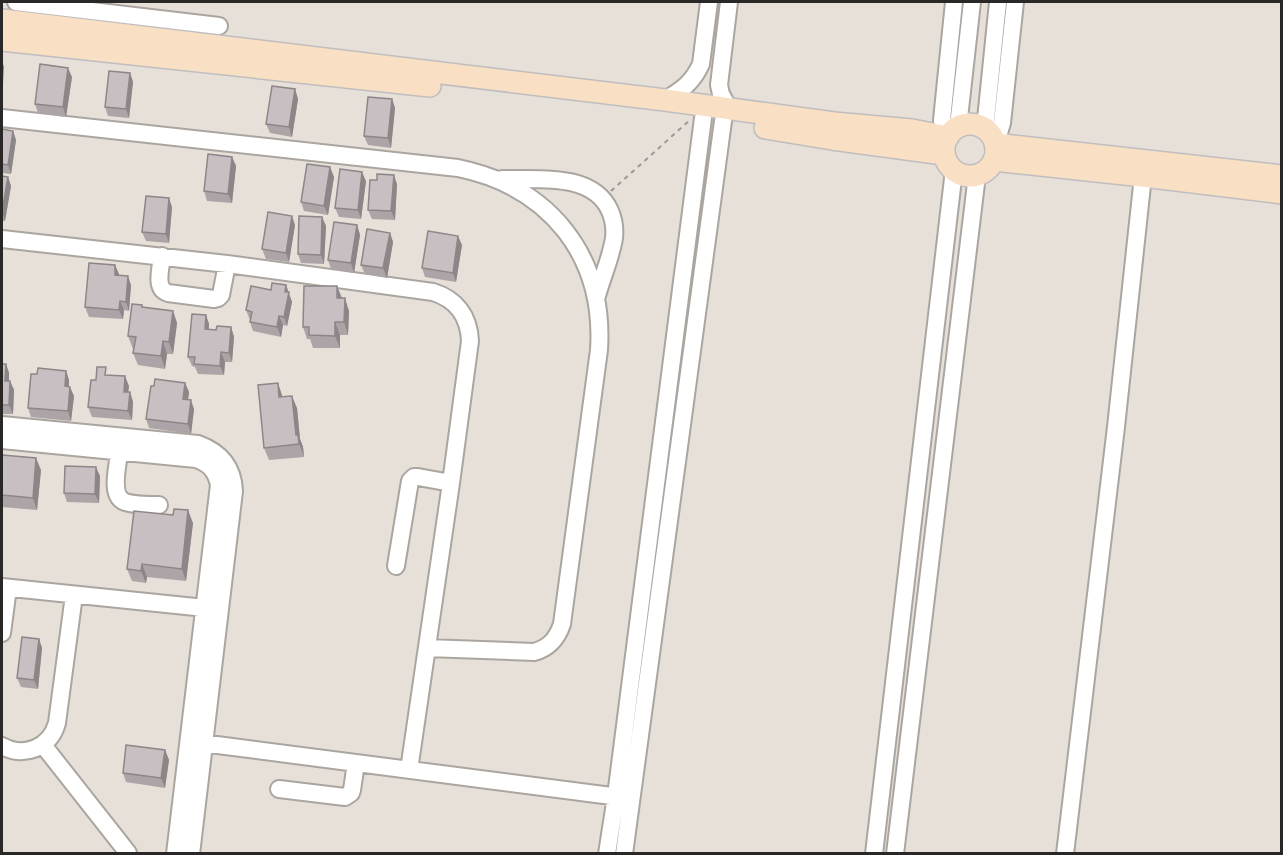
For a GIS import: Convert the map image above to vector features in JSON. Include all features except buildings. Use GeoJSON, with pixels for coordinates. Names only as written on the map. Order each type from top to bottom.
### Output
{"type":"FeatureCollection","features":[{"type":"Feature","properties":{"kind":"main road"},"geometry":{"type":"LineString","coordinates":[[2,20],[833,131],[912,130],[951,145],[965,176],[977,175],[987,169],[992,144]]}},
{"type":"Feature","properties":{"kind":"main road"},"geometry":{"type":"LineString","coordinates":[[2,40],[591,97],[665,100],[712,116]]}},
{"type":"Feature","properties":{"kind":"main road"},"geometry":{"type":"LineString","coordinates":[[951,145],[972,124],[992,144],[1143,176],[1281,193]]}},
{"type":"Feature","properties":{"kind":"main road"},"geometry":{"type":"LineString","coordinates":[[992,144],[1281,176]]}},
{"type":"Feature","properties":{"kind":"street"},"geometry":{"type":"LineString","coordinates":[[16,2],[219,26]]}},
{"type":"Feature","properties":{"kind":"street"},"geometry":{"type":"LineString","coordinates":[[665,100],[691,81],[701,64],[709,2]]}},
{"type":"Feature","properties":{"kind":"street"},"geometry":{"type":"LineString","coordinates":[[624,854],[623,797],[712,116],[721,93],[720,67],[729,2]]}},
{"type":"Feature","properties":{"kind":"street"},"geometry":{"type":"LineString","coordinates":[[951,145],[942,120],[954,2]]}},
{"type":"Feature","properties":{"kind":"street"},"geometry":{"type":"LineString","coordinates":[[874,854],[943,266],[951,145],[972,2]]}},
{"type":"Feature","properties":{"kind":"street"},"geometry":{"type":"LineString","coordinates":[[992,144],[998,2]]}},
{"type":"Feature","properties":{"kind":"street"},"geometry":{"type":"LineString","coordinates":[[992,144],[1002,123],[1015,2]]}},
{"type":"Feature","properties":{"kind":"street"},"geometry":{"type":"LineString","coordinates":[[701,64],[720,67]]}},
{"type":"Feature","properties":{"kind":"street"},"geometry":{"type":"LineString","coordinates":[[2,118],[458,168],[479,172],[519,190],[558,222],[582,257],[592,280],[600,330],[562,624],[549,645],[534,652],[427,648]]}},
{"type":"Feature","properties":{"kind":"street"},"geometry":{"type":"LineString","coordinates":[[895,854],[977,175]]}},
{"type":"Feature","properties":{"kind":"street"},"geometry":{"type":"LineString","coordinates":[[1065,854],[1116,427],[1143,176]]}},
{"type":"Feature","properties":{"kind":"street"},"geometry":{"type":"LineString","coordinates":[[497,179],[575,183],[590,189],[603,199],[611,213],[615,230],[596,297]]}},
{"type":"Feature","properties":{"kind":"street"},"geometry":{"type":"LineString","coordinates":[[2,239],[162,256],[433,292],[449,298],[456,304],[468,325],[470,341],[409,770]]}},
{"type":"Feature","properties":{"kind":"street"},"geometry":{"type":"LineString","coordinates":[[162,256],[159,286],[162,291],[210,299],[218,298],[220,295],[227,264]]}},
{"type":"Feature","properties":{"kind":"street"},"geometry":{"type":"LineString","coordinates":[[943,266],[965,269]]}},
{"type":"Feature","properties":{"kind":"street"},"geometry":{"type":"LineString","coordinates":[[2,425],[198,444],[214,451],[225,462],[232,476],[234,491],[196,743],[175,854]]}},
{"type":"Feature","properties":{"kind":"street"},"geometry":{"type":"LineString","coordinates":[[2,440],[196,459],[215,472],[219,485],[205,608],[190,854]]}},
{"type":"Feature","properties":{"kind":"street"},"geometry":{"type":"LineString","coordinates":[[119,453],[115,490],[119,497],[126,502],[159,505]]}},
{"type":"Feature","properties":{"kind":"street"},"geometry":{"type":"LineString","coordinates":[[396,566],[410,481],[418,477],[451,483]]}},
{"type":"Feature","properties":{"kind":"street"},"geometry":{"type":"LineString","coordinates":[[2,633],[5,587],[205,608]]}},
{"type":"Feature","properties":{"kind":"street"},"geometry":{"type":"LineString","coordinates":[[2,746],[10,750],[32,750],[43,745],[52,735],[57,723],[74,594]]}},
{"type":"Feature","properties":{"kind":"street"},"geometry":{"type":"LineString","coordinates":[[196,743],[623,797]]}},
{"type":"Feature","properties":{"kind":"street"},"geometry":{"type":"LineString","coordinates":[[43,745],[128,854]]}},
{"type":"Feature","properties":{"kind":"street"},"geometry":{"type":"LineString","coordinates":[[885,760],[906,762]]}},
{"type":"Feature","properties":{"kind":"street"},"geometry":{"type":"LineString","coordinates":[[279,789],[348,796],[352,790],[356,763]]}},
{"type":"Feature","properties":{"kind":"street"},"geometry":{"type":"LineString","coordinates":[[606,854],[623,797]]}},
{"type":"Feature","properties":{"kind":"path"},"geometry":{"type":"LineString","coordinates":[[603,199],[712,116]]}}]}
